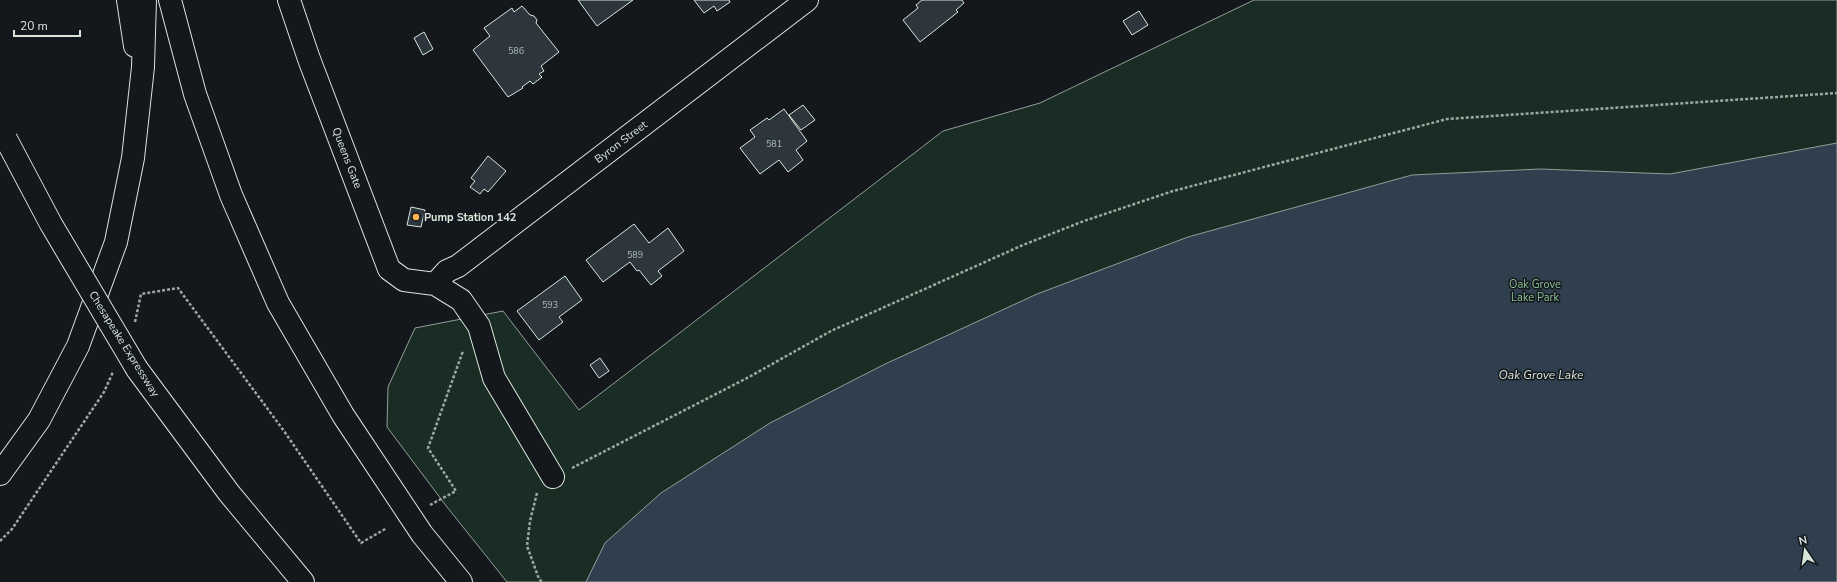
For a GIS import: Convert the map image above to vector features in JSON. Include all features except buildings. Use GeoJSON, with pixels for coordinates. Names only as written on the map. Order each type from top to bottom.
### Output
{"type":"FeatureCollection","features":[{"type":"Feature","properties":{"kind":"main road"},"geometry":{"type":"LineString","coordinates":[[128,0],[141,86]]}},
{"type":"Feature","properties":{"kind":"main road"},"geometry":{"type":"LineString","coordinates":[[0,474],[39,420],[78,346],[116,242],[130,178],[141,86],[145,0]]}},
{"type":"Feature","properties":{"kind":"main road"},"geometry":{"type":"LineString","coordinates":[[170,0],[195,94],[231,195],[278,303],[343,415],[422,534],[461,582]]}},
{"type":"Feature","properties":{"kind":"main road","name":"Queens Gate"},"geometry":{"type":"LineString","coordinates":[[289,0],[309,59],[389,269],[404,280],[435,284]]}},
{"type":"Feature","properties":{"kind":"main road","name":"Byron Street"},"geometry":{"type":"LineString","coordinates":[[435,284],[447,271],[458,266],[807,0]]}},
{"type":"Feature","properties":{"kind":"main road","name":"Chesapeake Expressway"},"geometry":{"type":"LineString","coordinates":[[3,133],[51,224],[137,368],[229,494],[302,582]]}},
{"type":"Feature","properties":{"kind":"main road"},"geometry":{"type":"LineString","coordinates":[[435,284],[461,300],[479,326],[494,378],[553,477]]}},
{"type":"Feature","properties":{"kind":"path"},"geometry":{"type":"LineString","coordinates":[[542,582],[539,579],[527,546],[530,521],[538,492],[553,477],[742,381],[831,331],[1023,245],[1084,221],[1173,190],[1447,119],[1837,93]]}},
{"type":"Feature","properties":{"kind":"path"},"geometry":{"type":"LineString","coordinates":[[430,505],[456,491],[428,448],[464,346]]}},
{"type":"Feature","properties":{"kind":"green space","name":"Oak Grove Lake Park"},"geometry":{"type":"Polygon","coordinates":[[[1254,0],[1837,0],[1837,582],[507,582],[447,507],[387,427],[388,387],[415,328],[503,311],[579,410],[943,131],[1040,103],[1254,0]]]}},
{"type":"Feature","properties":{"kind":"water","name":"Oak Grove Lake"},"geometry":{"type":"Polygon","coordinates":[[[1837,143],[1837,582],[586,582],[605,543],[661,493],[770,423],[883,365],[1037,294],[1188,237],[1412,175],[1540,169],[1670,174],[1837,143]]]}},
{"type":"Feature","properties":{"kind":"place","name":"Pump Station 142"},"geometry":{"type":"Point","coordinates":[416,217]}}]}
